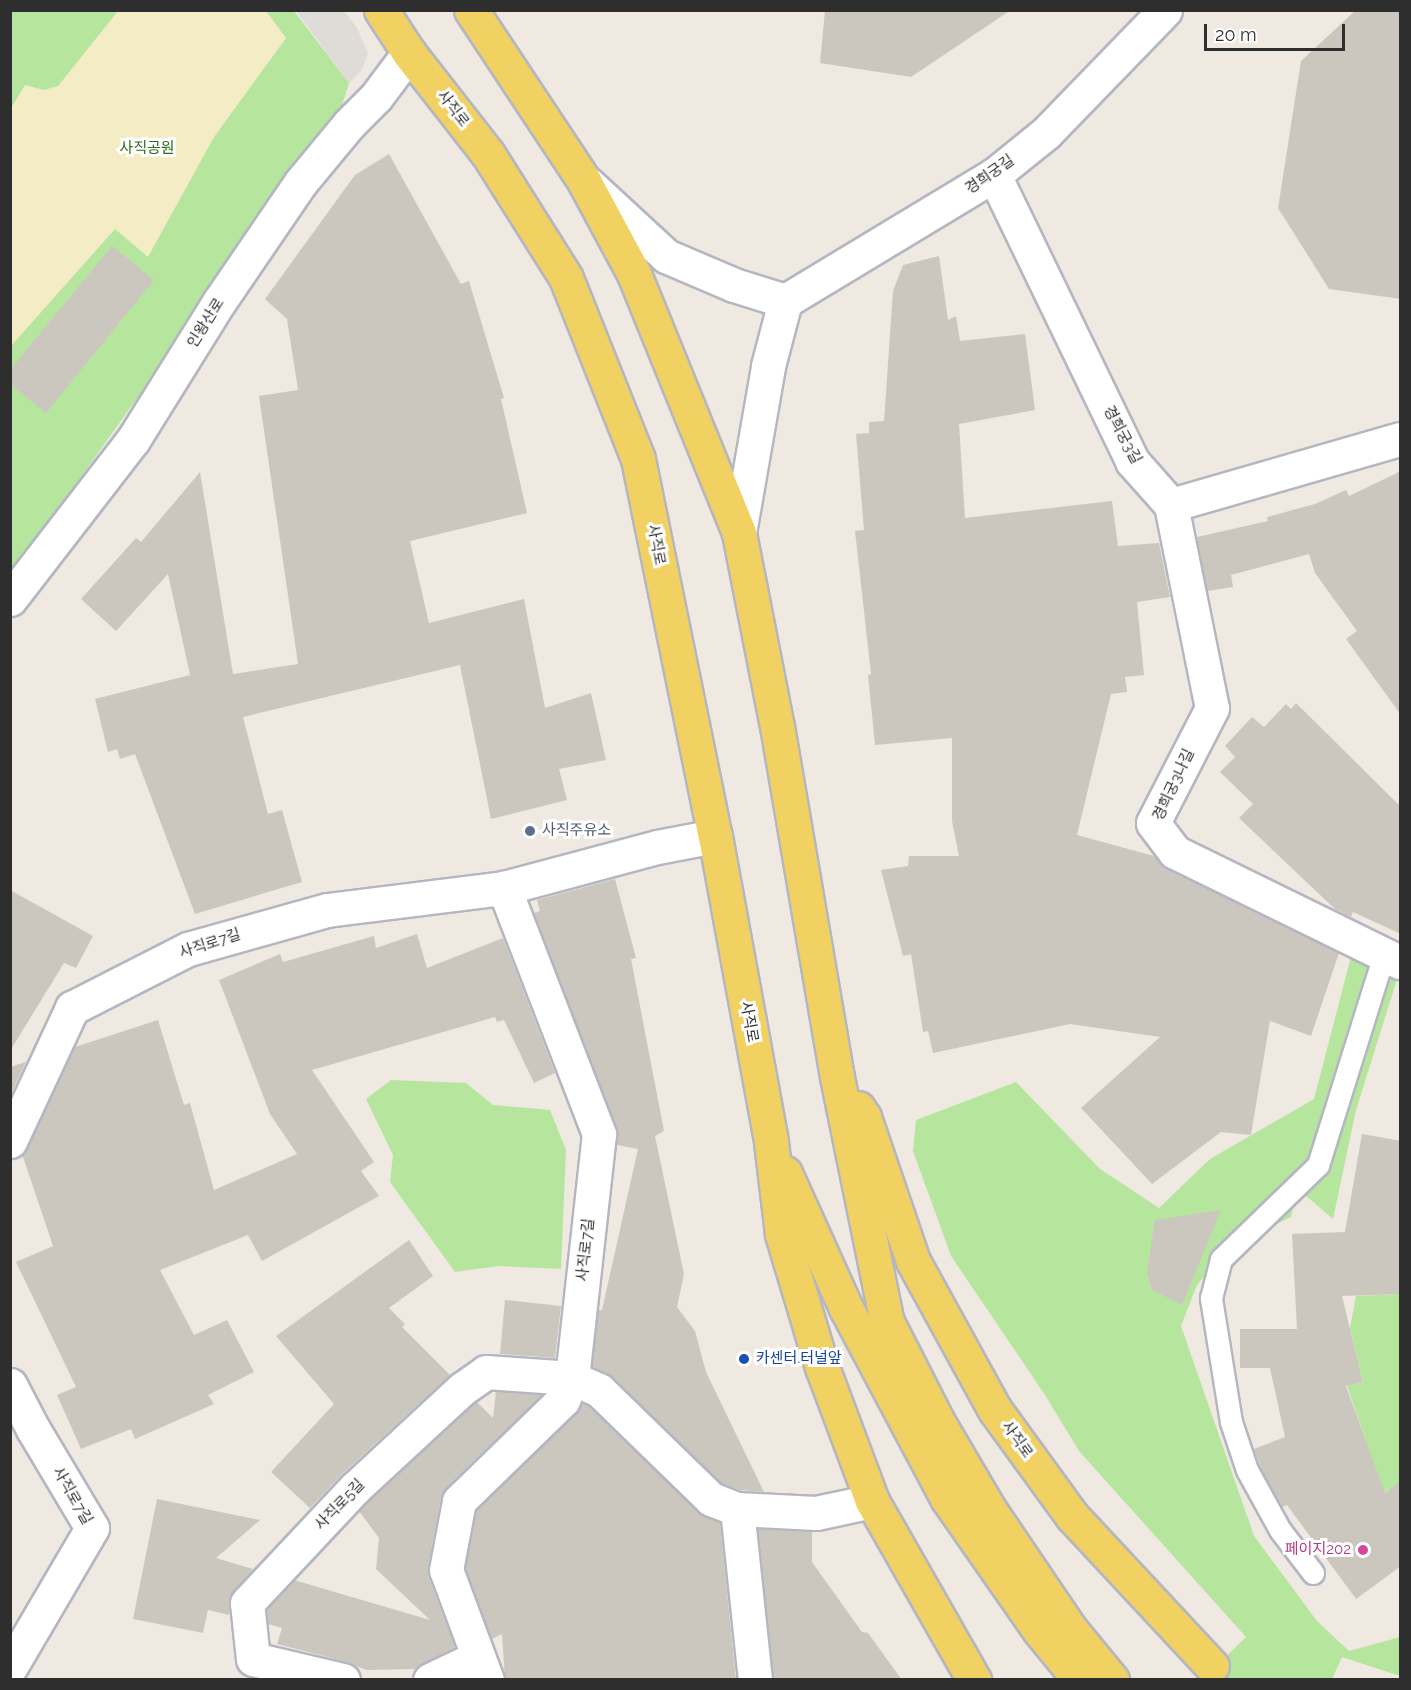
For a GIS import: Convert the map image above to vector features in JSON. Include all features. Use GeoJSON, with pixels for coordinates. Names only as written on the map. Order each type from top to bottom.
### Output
{"type":"FeatureCollection","features":[{"type":"Feature","properties":{"kind":"main road","name":"사직로"},"geometry":{"type":"LineString","coordinates":[[381,10],[409,53],[488,154],[566,278],[638,459],[715,836],[771,1142],[782,1234],[822,1367],[872,1501],[974,1680]]}},
{"type":"Feature","properties":{"kind":"main road","name":"사직로"},"geometry":{"type":"LineString","coordinates":[[471,10],[584,181],[633,274],[739,533],[777,726],[837,1077],[887,1322],[938,1422],[989,1509],[1071,1630],[1112,1680]]}},
{"type":"Feature","properties":{"kind":"main road","name":"사직로"},"geometry":{"type":"LineString","coordinates":[[837,1077],[864,1117],[913,1261],[995,1410],[1072,1516],[1212,1666]]}},
{"type":"Feature","properties":{"kind":"main road","name":"사직로"},"geometry":{"type":"LineString","coordinates":[[771,1142],[846,1308],[942,1488],[1040,1629],[1080,1680]]}},
{"type":"Feature","properties":{"kind":"street","name":"경희궁길"},"geometry":{"type":"LineString","coordinates":[[785,301],[994,175],[1046,133],[1165,10]]}},
{"type":"Feature","properties":{"kind":"street","name":"인왕산로"},"geometry":{"type":"LineString","coordinates":[[10,600],[133,440],[219,302],[301,182],[349,124],[376,97],[409,53]]}},
{"type":"Feature","properties":{"kind":"street","name":"경희궁3길"},"geometry":{"type":"LineString","coordinates":[[994,175],[1132,460],[1172,505]]}},
{"type":"Feature","properties":{"kind":"street"},"geometry":{"type":"LineString","coordinates":[[584,181],[666,256],[734,285],[785,301],[768,366],[739,533]]}},
{"type":"Feature","properties":{"kind":"street"},"geometry":{"type":"LineString","coordinates":[[1172,505],[1401,439]]}},
{"type":"Feature","properties":{"kind":"street","name":"경희궁3나길"},"geometry":{"type":"LineString","coordinates":[[1172,505],[1212,708],[1153,823],[1175,852],[1392,959]]}},
{"type":"Feature","properties":{"kind":"street","name":"사직로7길"},"geometry":{"type":"LineString","coordinates":[[10,1141],[72,1008],[188,949],[327,910],[504,888],[657,847],[715,836]]}},
{"type":"Feature","properties":{"kind":"street","name":"사직로7길"},"geometry":{"type":"LineString","coordinates":[[504,888],[599,1134],[573,1378]]}},
{"type":"Feature","properties":{"kind":"street","name":"사직로5길"},"geometry":{"type":"LineString","coordinates":[[343,1680],[253,1659],[247,1603],[355,1488],[462,1389],[486,1372],[573,1378],[599,1390],[711,1499],[737,1509],[816,1513],[872,1501]]}},
{"type":"Feature","properties":{"kind":"street"},"geometry":{"type":"LineString","coordinates":[[430,1680],[483,1668],[446,1570],[459,1501],[562,1400],[573,1378]]}},
{"type":"Feature","properties":{"kind":"street","name":"사직로7길"},"geometry":{"type":"LineString","coordinates":[[10,1385],[33,1429],[92,1528],[10,1668]]}},
{"type":"Feature","properties":{"kind":"street"},"geometry":{"type":"LineString","coordinates":[[737,1509],[755,1680]]}},
{"type":"Feature","properties":{"kind":"lane"},"geometry":{"type":"LineString","coordinates":[[1312,1573],[1280,1530],[1247,1470],[1232,1422],[1211,1298],[1221,1259],[1317,1165],[1392,959]]}},
{"type":"Feature","properties":{"kind":"green space","name":"사직공원"},"geometry":{"type":"Polygon","coordinates":[[[10,11],[294,11],[349,83],[339,115],[11,575],[10,11]]]}},
{"type":"Feature","properties":{"kind":"green space"},"geometry":{"type":"Polygon","coordinates":[[[1353,949],[1400,970],[1356,1110],[1333,1219],[1297,1188],[1291,1217],[1230,1246],[1197,1285],[1181,1326],[1254,1536],[1317,1621],[1349,1651],[1400,1637],[1400,1676],[1342,1657],[1332,1679],[1203,1679],[1246,1637],[1079,1451],[1045,1395],[951,1256],[913,1151],[916,1120],[1016,1082],[1100,1169],[1159,1208],[1210,1159],[1314,1099],[1353,949]]]}},
{"type":"Feature","properties":{"kind":"green space"},"geometry":{"type":"Polygon","coordinates":[[[391,1080],[466,1083],[493,1105],[550,1110],[566,1150],[561,1269],[499,1266],[455,1272],[390,1182],[393,1155],[366,1099],[391,1080]]]}},
{"type":"Feature","properties":{"kind":"green space"},"geometry":{"type":"Polygon","coordinates":[[[1400,1294],[1400,1483],[1384,1493],[1347,1386],[1363,1382],[1350,1328],[1356,1296],[1400,1294]]]}},
{"type":"Feature","properties":{"kind":"sand"},"geometry":{"type":"Polygon","coordinates":[[[118,11],[266,11],[286,38],[214,137],[148,257],[115,229],[11,346],[11,108],[25,85],[44,90],[58,86],[118,11]]]}},
{"type":"Feature","properties":{"kind":"shaded area"},"geometry":{"type":"Polygon","coordinates":[[[296,11],[344,11],[357,28],[368,53],[362,70],[349,83],[296,11]]]}},
{"type":"Feature","properties":{"kind":"building"},"geometry":{"type":"Polygon","coordinates":[[[825,10],[1011,10],[911,77],[820,63],[825,10]]]}},
{"type":"Feature","properties":{"kind":"building"},"geometry":{"type":"Polygon","coordinates":[[[1356,10],[1401,10],[1401,299],[1329,289],[1278,208],[1301,61],[1356,10]]]}},
{"type":"Feature","properties":{"kind":"building"},"geometry":{"type":"Polygon","coordinates":[[[389,154],[461,284],[469,281],[504,398],[501,399],[527,513],[410,541],[429,623],[524,599],[545,708],[591,693],[606,760],[559,769],[567,800],[491,819],[460,665],[243,717],[268,814],[282,810],[302,882],[195,914],[135,754],[120,759],[117,749],[108,752],[95,699],[190,675],[168,574],[116,631],[81,599],[136,538],[141,542],[200,472],[233,674],[298,664],[259,396],[298,390],[287,319],[265,299],[355,175],[389,154]]]}},
{"type":"Feature","properties":{"kind":"building"},"geometry":{"type":"Polygon","coordinates":[[[112,246],[154,280],[46,413],[10,384],[10,370],[112,246]]]}},
{"type":"Feature","properties":{"kind":"building"},"geometry":{"type":"Polygon","coordinates":[[[939,256],[948,320],[956,316],[960,341],[1025,334],[1035,410],[959,424],[965,518],[1112,501],[1118,546],[1159,543],[1170,597],[1137,602],[1144,675],[1125,677],[1127,692],[1111,694],[1077,835],[1154,856],[1167,869],[1339,953],[1311,1036],[1270,1021],[1251,1135],[1221,1132],[1152,1184],[1081,1108],[1160,1037],[1070,1024],[933,1053],[928,1031],[923,1032],[911,954],[903,956],[881,870],[908,866],[909,856],[959,856],[952,821],[952,738],[875,745],[868,675],[871,674],[855,531],[864,530],[856,434],[869,433],[869,422],[884,421],[893,291],[903,265],[939,256]]]}},
{"type":"Feature","properties":{"kind":"building"},"geometry":{"type":"Polygon","coordinates":[[[1401,471],[1401,715],[1346,639],[1357,631],[1315,573],[1309,554],[1231,575],[1233,587],[1207,591],[1197,537],[1268,521],[1267,517],[1315,504],[1346,490],[1349,496],[1401,471]]]}},
{"type":"Feature","properties":{"kind":"building"},"geometry":{"type":"Polygon","coordinates":[[[1296,703],[1401,807],[1401,934],[1353,912],[1351,917],[1335,909],[1239,818],[1253,804],[1220,772],[1235,757],[1225,746],[1252,717],[1264,727],[1286,704],[1291,709],[1296,703]]]}},
{"type":"Feature","properties":{"kind":"building"},"geometry":{"type":"Polygon","coordinates":[[[615,879],[636,958],[631,959],[664,1131],[655,1136],[684,1274],[677,1307],[695,1331],[706,1372],[764,1492],[741,1490],[721,1483],[612,1377],[592,1366],[598,1310],[602,1310],[638,1149],[617,1145],[616,1127],[534,913],[540,911],[537,900],[615,879]]]}},
{"type":"Feature","properties":{"kind":"building"},"geometry":{"type":"Polygon","coordinates":[[[10,890],[93,936],[76,968],[64,963],[10,1051],[10,890]]]}},
{"type":"Feature","properties":{"kind":"building"},"geometry":{"type":"Polygon","coordinates":[[[417,934],[427,968],[503,938],[555,1073],[534,1083],[504,1020],[497,1022],[495,1017],[312,1070],[374,1162],[361,1171],[379,1196],[262,1261],[248,1235],[160,1270],[194,1335],[227,1320],[254,1372],[208,1395],[214,1404],[135,1439],[131,1429],[81,1449],[57,1395],[76,1387],[16,1262],[53,1246],[22,1154],[75,1047],[158,1020],[184,1105],[190,1103],[214,1190],[297,1154],[270,1114],[219,980],[280,954],[283,962],[374,936],[376,948],[417,934]]]}},
{"type":"Feature","properties":{"kind":"building"},"geometry":{"type":"Polygon","coordinates":[[[26,1062],[10,1096],[10,1067],[26,1062]]]}},
{"type":"Feature","properties":{"kind":"building"},"geometry":{"type":"Polygon","coordinates":[[[1362,1134],[1401,1141],[1401,1294],[1342,1296],[1363,1382],[1346,1386],[1385,1493],[1401,1481],[1401,1566],[1356,1599],[1287,1505],[1282,1507],[1263,1473],[1254,1449],[1285,1437],[1270,1368],[1240,1368],[1240,1329],[1297,1329],[1292,1234],[1345,1232],[1362,1134]]]}},
{"type":"Feature","properties":{"kind":"building"},"geometry":{"type":"Polygon","coordinates":[[[1221,1210],[1182,1305],[1152,1290],[1147,1272],[1155,1220],[1221,1210]]]}},
{"type":"Feature","properties":{"kind":"building"},"geometry":{"type":"Polygon","coordinates":[[[409,1240],[433,1276],[389,1308],[405,1324],[402,1327],[450,1375],[342,1474],[310,1508],[271,1472],[334,1404],[276,1336],[409,1240]]]}},
{"type":"Feature","properties":{"kind":"building"},"geometry":{"type":"Polygon","coordinates":[[[505,1300],[561,1306],[555,1358],[500,1354],[505,1300]]]}},
{"type":"Feature","properties":{"kind":"building"},"geometry":{"type":"Polygon","coordinates":[[[496,1391],[542,1395],[446,1488],[441,1498],[428,1576],[455,1647],[415,1669],[366,1670],[347,1662],[277,1644],[282,1628],[268,1624],[267,1610],[294,1580],[430,1620],[376,1569],[379,1538],[359,1511],[477,1402],[493,1418],[496,1391]]]}},
{"type":"Feature","properties":{"kind":"building"},"geometry":{"type":"Polygon","coordinates":[[[582,1403],[588,1406],[698,1512],[720,1522],[736,1680],[505,1680],[502,1634],[492,1639],[465,1568],[476,1510],[576,1413],[582,1403]]]}},
{"type":"Feature","properties":{"kind":"building"},"geometry":{"type":"Polygon","coordinates":[[[157,1499],[260,1520],[216,1558],[253,1569],[229,1597],[229,1615],[208,1610],[203,1633],[133,1619],[157,1499]]]}},
{"type":"Feature","properties":{"kind":"building"},"geometry":{"type":"Polygon","coordinates":[[[758,1529],[812,1532],[812,1562],[862,1632],[868,1633],[902,1680],[773,1680],[758,1529]]]}},
{"type":"Feature","properties":{"kind":"place","name":"사직주유소"},"geometry":{"type":"Point","coordinates":[530,831]}},
{"type":"Feature","properties":{"kind":"place","name":"카센터.터널앞"},"geometry":{"type":"Point","coordinates":[744,1359]}},
{"type":"Feature","properties":{"kind":"place","name":"페이지202"},"geometry":{"type":"Point","coordinates":[1363,1550]}}]}
